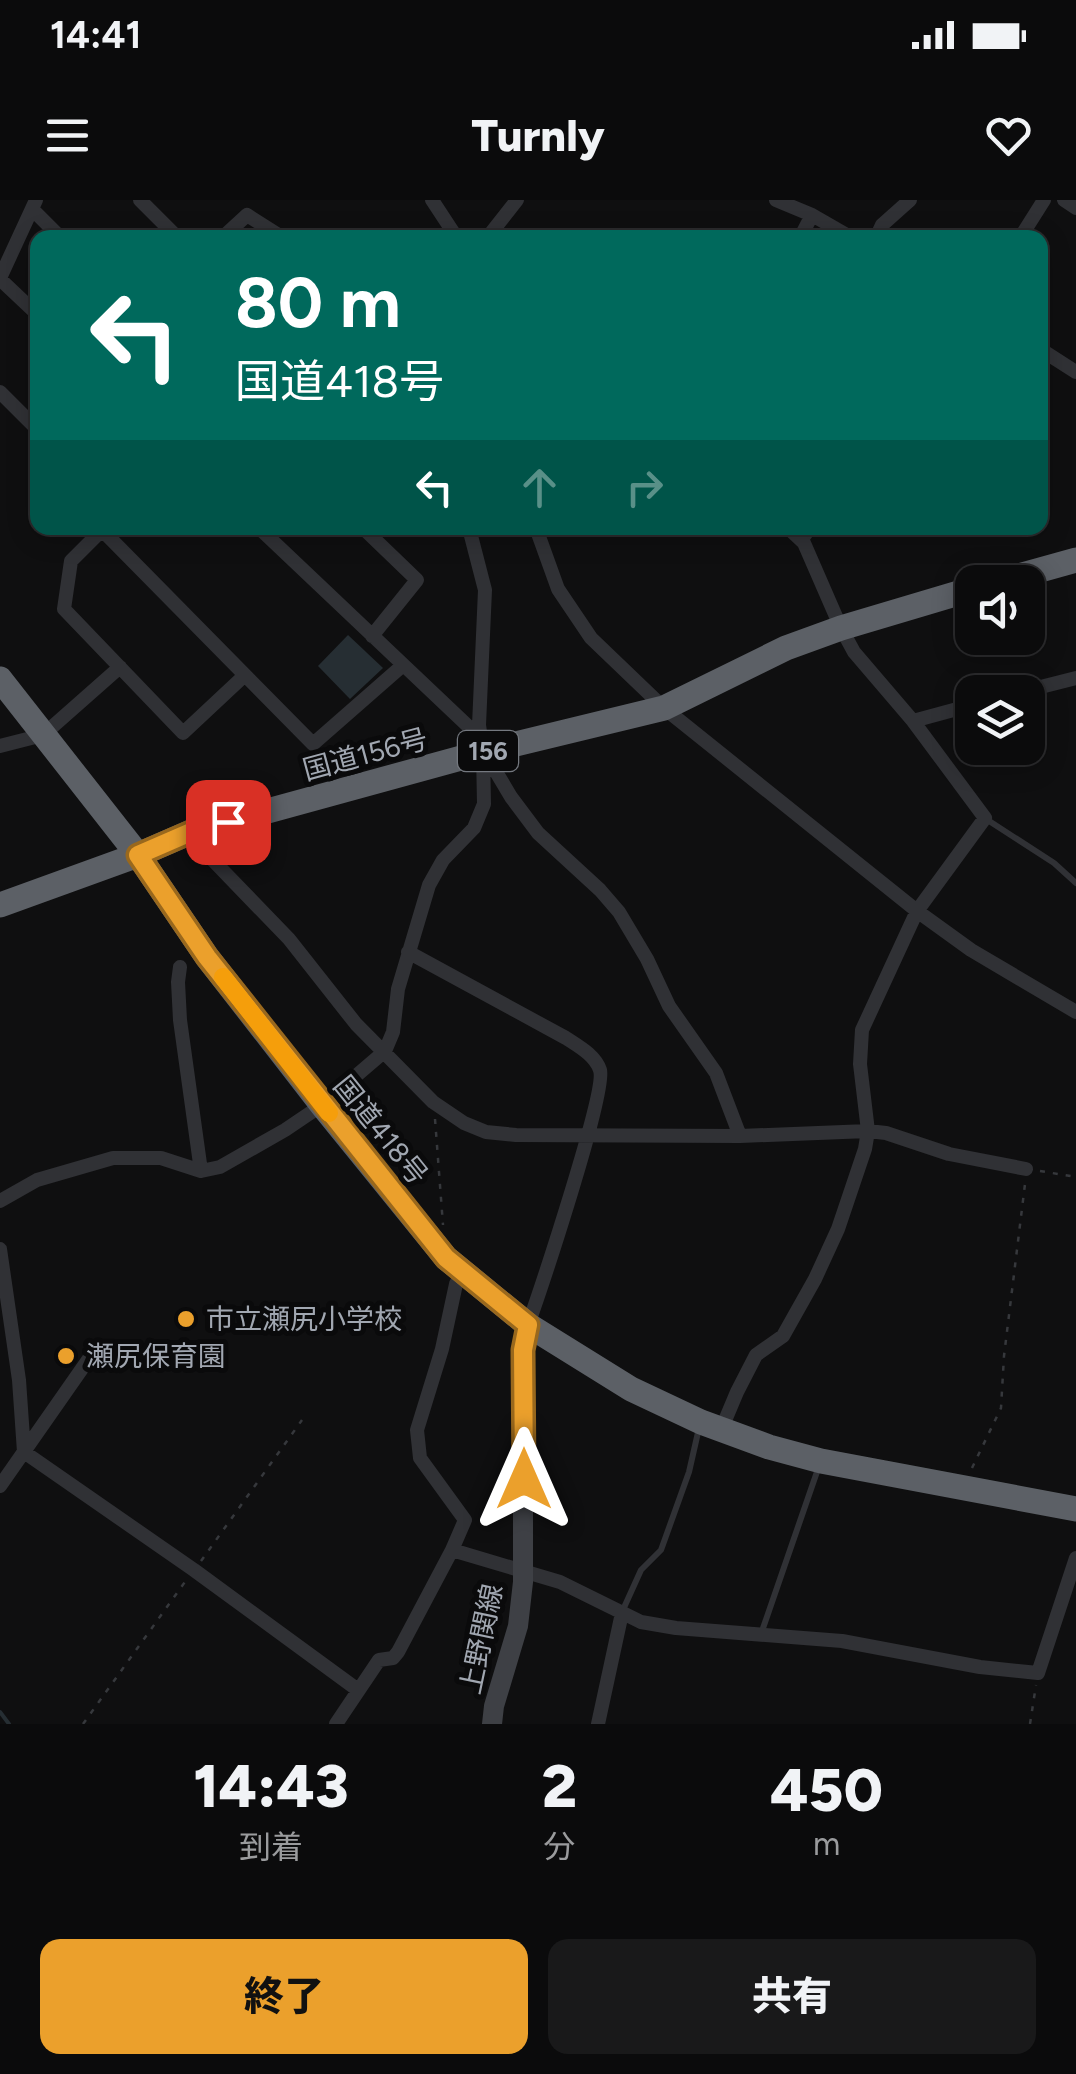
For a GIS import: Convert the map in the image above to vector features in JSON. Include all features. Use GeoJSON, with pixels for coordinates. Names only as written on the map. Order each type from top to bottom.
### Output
{"type":"FeatureCollection","features":[{"type":"Feature","properties":{"kind":"highway"},"geometry":{"type":"LineString","coordinates":[[1045,569],[1076,560]]}},
{"type":"Feature","properties":{"kind":"highway","name":"国道156号"},"geometry":{"type":"LineString","coordinates":[[0,905],[191,832],[484,752],[664,708],[786,648],[955,595]]}},
{"type":"Feature","properties":{"kind":"highway","name":"国道418号"},"geometry":{"type":"LineString","coordinates":[[0,680],[138,855],[207,957],[322,1105],[454,1265],[528,1325],[631,1389],[711,1426],[821,1462],[1076,1508]]}},
{"type":"Feature","properties":{"kind":"main road","name":"上野関線"},"geometry":{"type":"LineString","coordinates":[[492,1724],[518,1626],[523,1571],[523,1350],[528,1325]]}},
{"type":"Feature","properties":{"kind":"street"},"geometry":{"type":"LineString","coordinates":[[140,200],[170,230]]}},
{"type":"Feature","properties":{"kind":"street"},"geometry":{"type":"LineString","coordinates":[[432,200],[453,230]]}},
{"type":"Feature","properties":{"kind":"street"},"geometry":{"type":"LineString","coordinates":[[494,230],[518,200]]}},
{"type":"Feature","properties":{"kind":"street"},"geometry":{"type":"LineString","coordinates":[[776,200],[838,230]]}},
{"type":"Feature","properties":{"kind":"street"},"geometry":{"type":"LineString","coordinates":[[880,230],[910,200]]}},
{"type":"Feature","properties":{"kind":"street"},"geometry":{"type":"LineString","coordinates":[[1025,230],[1044,200]]}},
{"type":"Feature","properties":{"kind":"street"},"geometry":{"type":"LineString","coordinates":[[1064,200],[1076,207]]}},
{"type":"Feature","properties":{"kind":"street"},"geometry":{"type":"LineString","coordinates":[[30,307],[0,278],[34,205],[54,230]]}},
{"type":"Feature","properties":{"kind":"street"},"geometry":{"type":"LineString","coordinates":[[230,230],[246,215],[271,230]]}},
{"type":"Feature","properties":{"kind":"street"},"geometry":{"type":"LineString","coordinates":[[804,230],[812,215]]}},
{"type":"Feature","properties":{"kind":"street"},"geometry":{"type":"LineString","coordinates":[[1048,354],[1076,372]]}},
{"type":"Feature","properties":{"kind":"street"},"geometry":{"type":"LineString","coordinates":[[0,392],[30,422]]}},
{"type":"Feature","properties":{"kind":"street"},"geometry":{"type":"LineString","coordinates":[[97,535],[71,561],[64,608],[183,732],[245,675]]}},
{"type":"Feature","properties":{"kind":"street"},"geometry":{"type":"LineString","coordinates":[[109,535],[313,744],[402,666]]}},
{"type":"Feature","properties":{"kind":"street"},"geometry":{"type":"LineString","coordinates":[[266,535],[470,728],[511,797],[538,833],[619,912],[647,959],[668,1006],[716,1073],[740,1136]]}},
{"type":"Feature","properties":{"kind":"street"},"geometry":{"type":"LineString","coordinates":[[370,535],[417,580],[372,636]]}},
{"type":"Feature","properties":{"kind":"street"},"geometry":{"type":"LineString","coordinates":[[0,1201],[37,1180],[112,1158],[161,1158],[201,1171],[220,1167],[322,1105],[384,1051],[393,1032],[398,989],[428,885],[444,860],[474,828],[484,804],[480,725],[485,590],[471,535]]}},
{"type":"Feature","properties":{"kind":"street"},"geometry":{"type":"LineString","coordinates":[[539,535],[558,588],[590,638],[664,708],[917,911],[971,950],[1076,1012]]}},
{"type":"Feature","properties":{"kind":"street"},"geometry":{"type":"LineString","coordinates":[[711,1426],[737,1392],[756,1355],[782,1336],[838,1229],[868,1131],[860,1064],[862,1030],[917,911],[985,818],[913,721],[854,652],[804,543],[795,535]]}},
{"type":"Feature","properties":{"kind":"street"},"geometry":{"type":"LineString","coordinates":[[0,746],[42,735],[120,667]]}},
{"type":"Feature","properties":{"kind":"street"},"geometry":{"type":"LineString","coordinates":[[1045,686],[1076,678]]}},
{"type":"Feature","properties":{"kind":"street"},"geometry":{"type":"LineString","coordinates":[[913,721],[955,710]]}},
{"type":"Feature","properties":{"kind":"street"},"geometry":{"type":"LineString","coordinates":[[191,832],[203,850],[289,939],[356,1024],[433,1102],[464,1123],[486,1132],[740,1136],[886,1132],[949,1154],[1026,1170]]}},
{"type":"Feature","properties":{"kind":"street"},"geometry":{"type":"LineString","coordinates":[[408,952],[566,1038],[590,1056],[600,1071],[587,1135],[528,1325]]}},
{"type":"Feature","properties":{"kind":"street"},"geometry":{"type":"LineString","coordinates":[[180,966],[180,1020],[201,1171]]}},
{"type":"Feature","properties":{"kind":"street"},"geometry":{"type":"LineString","coordinates":[[0,1249],[24,1452]]}},
{"type":"Feature","properties":{"kind":"street"},"geometry":{"type":"LineString","coordinates":[[336,1724],[379,1660],[393,1658],[398,1652],[465,1520],[420,1458],[416,1430],[442,1349],[456,1284],[454,1265]]}},
{"type":"Feature","properties":{"kind":"street"},"geometry":{"type":"LineString","coordinates":[[0,1486],[95,1350]]}},
{"type":"Feature","properties":{"kind":"street"},"geometry":{"type":"LineString","coordinates":[[24,1452],[358,1690]]}},
{"type":"Feature","properties":{"kind":"street"},"geometry":{"type":"LineString","coordinates":[[452,1550],[560,1582],[642,1622],[842,1641],[1038,1674],[1076,1558]]}},
{"type":"Feature","properties":{"kind":"street"},"geometry":{"type":"LineString","coordinates":[[598,1724],[622,1613]]}},
{"type":"Feature","properties":{"kind":"lane"},"geometry":{"type":"LineString","coordinates":[[804,543],[809,535]]}},
{"type":"Feature","properties":{"kind":"lane"},"geometry":{"type":"LineString","coordinates":[[985,818],[1054,862],[1076,883]]}},
{"type":"Feature","properties":{"kind":"lane"},"geometry":{"type":"LineString","coordinates":[[622,1613],[641,1570],[661,1550],[689,1472],[711,1426]]}},
{"type":"Feature","properties":{"kind":"lane"},"geometry":{"type":"LineString","coordinates":[[760,1635],[821,1462]]}},
{"type":"Feature","properties":{"kind":"path"},"geometry":{"type":"LineString","coordinates":[[433,1102],[454,1265]]}},
{"type":"Feature","properties":{"kind":"path"},"geometry":{"type":"LineString","coordinates":[[968,1489],[972,1465],[1001,1408],[1026,1170],[1076,1177]]}},
{"type":"Feature","properties":{"kind":"path"},"geometry":{"type":"LineString","coordinates":[[83,1724],[302,1420]]}},
{"type":"Feature","properties":{"kind":"path"},"geometry":{"type":"LineString","coordinates":[[1030,1724],[1038,1674]]}},
{"type":"Feature","properties":{"kind":"shaded area"},"geometry":{"type":"Polygon","coordinates":[[[348,635],[383,668],[350,699],[318,666],[348,635]]]}},
{"type":"Feature","properties":{"kind":"waterway"},"geometry":{"type":"LineString","coordinates":[[0,1712],[9,1724]]}},
{"type":"Feature","properties":{"kind":"slow traffic"},"geometry":{"type":"LineString","coordinates":[[223,977],[329,1113]]}},
{"type":"Feature","properties":{"kind":"place","name":"市立瀬尻小学校"},"geometry":{"type":"Point","coordinates":[186,1319]}},
{"type":"Feature","properties":{"kind":"place","name":"瀬尻保育園"},"geometry":{"type":"Point","coordinates":[66,1356]}},
{"type":"Feature","properties":{"kind":"route"},"geometry":{"type":"LineString","coordinates":[[228,822],[191,832],[138,855],[207,957],[446,1258],[528,1325],[523,1350],[524,1479]]}}]}
